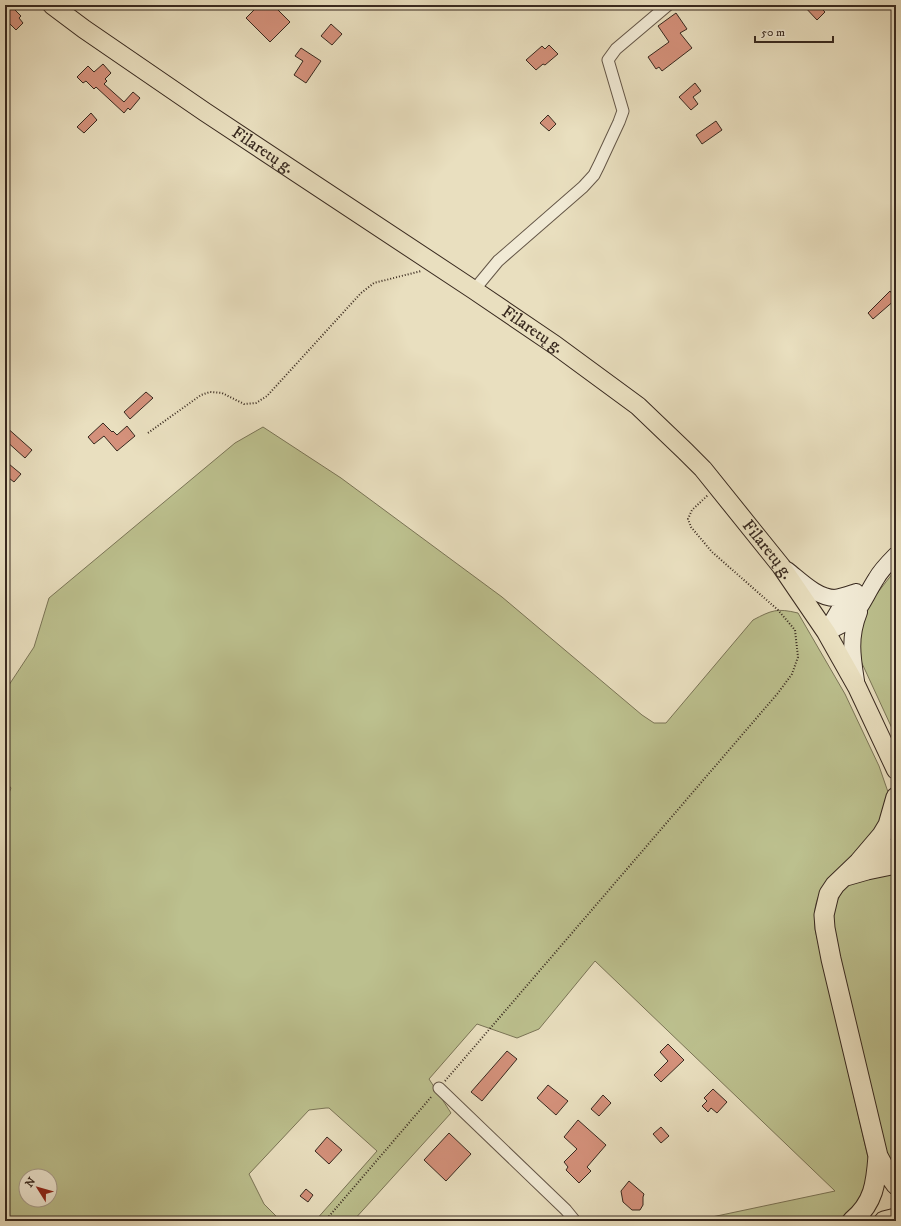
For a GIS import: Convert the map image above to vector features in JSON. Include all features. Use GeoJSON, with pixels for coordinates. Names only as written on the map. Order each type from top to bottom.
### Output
{"type":"FeatureCollection","features":[{"type":"Feature","properties":{"kind":"highway"},"geometry":{"type":"LineString","coordinates":[[896,797],[888,825],[882,835],[829,894],[824,915],[825,928],[878,1156],[891,1180],[896,1185]]}},
{"type":"Feature","properties":{"kind":"highway"},"geometry":{"type":"LineString","coordinates":[[859,862],[886,850],[896,848]]}},
{"type":"Feature","properties":{"kind":"highway"},"geometry":{"type":"LineString","coordinates":[[843,877],[867,870],[890,868]]}},
{"type":"Feature","properties":{"kind":"highway"},"geometry":{"type":"LineString","coordinates":[[852,1221],[864,1210],[875,1187],[878,1156]]}},
{"type":"Feature","properties":{"kind":"highway"},"geometry":{"type":"LineString","coordinates":[[884,1221],[896,1218]]}},
{"type":"Feature","properties":{"kind":"main road","name":"Filaretų g."},"geometry":{"type":"LineString","coordinates":[[52,5],[84,29],[205,112],[474,290],[598,375],[638,406],[685,451],[718,486],[781,566],[826,632],[857,687],[896,770]]}},
{"type":"Feature","properties":{"kind":"main road"},"geometry":{"type":"LineString","coordinates":[[857,687],[851,653],[853,630],[860,609],[877,577],[896,554]]}},
{"type":"Feature","properties":{"kind":"main road"},"geometry":{"type":"LineString","coordinates":[[781,566],[818,593],[835,598],[856,592]]}},
{"type":"Feature","properties":{"kind":"main road"},"geometry":{"type":"LineString","coordinates":[[826,632],[839,610],[856,592],[877,577]]}},
{"type":"Feature","properties":{"kind":"main road"},"geometry":{"type":"LineString","coordinates":[[826,632],[846,624],[860,609]]}},
{"type":"Feature","properties":{"kind":"street"},"geometry":{"type":"LineString","coordinates":[[474,290],[498,261],[583,187],[594,175],[623,111],[608,60],[616,48],[668,5]]}},
{"type":"Feature","properties":{"kind":"street"},"geometry":{"type":"LineString","coordinates":[[439,1088],[566,1210],[575,1221]]}},
{"type":"Feature","properties":{"kind":"path"},"geometry":{"type":"LineString","coordinates":[[148,433],[201,395],[210,392],[222,393],[244,404],[256,403],[267,396],[361,293],[374,283],[414,274],[422,271],[433,263]]}},
{"type":"Feature","properties":{"kind":"path"},"geometry":{"type":"LineString","coordinates":[[325,1221],[778,693],[792,674],[798,657],[795,630],[778,610],[712,552],[692,527],[688,519],[692,510],[718,486]]}},
{"type":"Feature","properties":{"kind":"green space"},"geometry":{"type":"Polygon","coordinates":[[[263,427],[341,478],[502,597],[642,715],[654,723],[666,723],[753,620],[770,612],[780,610],[798,613],[845,694],[879,766],[888,792],[888,806],[882,823],[822,889],[817,899],[815,908],[815,929],[870,1166],[868,1192],[844,1217],[833,1221],[693,1221],[835,1191],[595,961],[539,1029],[517,1038],[477,1024],[429,1079],[451,1113],[353,1221],[315,1221],[377,1151],[329,1108],[326,1108],[309,1110],[249,1174],[264,1204],[281,1221],[5,1221],[5,803],[11,788],[5,781],[5,691],[34,647],[49,598],[235,443],[263,427]]]}},
{"type":"Feature","properties":{"kind":"green space"},"geometry":{"type":"Polygon","coordinates":[[[896,569],[896,737],[860,659],[859,628],[875,596],[896,569]]]}},
{"type":"Feature","properties":{"kind":"green space"},"geometry":{"type":"Polygon","coordinates":[[[887,873],[896,876],[896,1177],[887,1162],[836,948],[834,927],[834,910],[836,903],[840,895],[853,879],[887,873]]]}},
{"type":"Feature","properties":{"kind":"building"},"geometry":{"type":"Polygon","coordinates":[[[259,5],[273,5],[290,22],[270,42],[246,18],[259,5]]]}},
{"type":"Feature","properties":{"kind":"building"},"geometry":{"type":"Polygon","coordinates":[[[803,5],[818,5],[825,12],[817,20],[803,5]]]}},
{"type":"Feature","properties":{"kind":"building"},"geometry":{"type":"Polygon","coordinates":[[[12,7],[21,16],[19,18],[23,23],[16,30],[5,19],[5,13],[12,7]]]}},
{"type":"Feature","properties":{"kind":"building"},"geometry":{"type":"Polygon","coordinates":[[[676,13],[687,29],[680,33],[692,48],[662,71],[659,67],[656,69],[648,57],[669,42],[658,26],[676,13]]]}},
{"type":"Feature","properties":{"kind":"building"},"geometry":{"type":"Polygon","coordinates":[[[331,24],[342,34],[332,45],[321,36],[331,24]]]}},
{"type":"Feature","properties":{"kind":"building"},"geometry":{"type":"Polygon","coordinates":[[[549,45],[558,54],[545,65],[543,64],[536,70],[526,60],[542,46],[545,49],[549,45]]]}},
{"type":"Feature","properties":{"kind":"building"},"geometry":{"type":"Polygon","coordinates":[[[301,48],[321,61],[306,83],[294,75],[303,61],[295,56],[301,48]]]}},
{"type":"Feature","properties":{"kind":"building"},"geometry":{"type":"Polygon","coordinates":[[[103,64],[111,73],[105,79],[107,81],[104,84],[124,102],[133,92],[140,98],[130,110],[128,108],[124,113],[96,87],[94,89],[86,81],[83,83],[77,77],[88,66],[94,72],[103,64]]]}},
{"type":"Feature","properties":{"kind":"building"},"geometry":{"type":"Polygon","coordinates":[[[695,83],[701,91],[693,97],[698,104],[691,110],[679,97],[695,83]]]}},
{"type":"Feature","properties":{"kind":"building"},"geometry":{"type":"Polygon","coordinates":[[[91,113],[97,120],[84,133],[77,127],[91,113]]]}},
{"type":"Feature","properties":{"kind":"building"},"geometry":{"type":"Polygon","coordinates":[[[548,115],[556,124],[549,131],[540,123],[548,115]]]}},
{"type":"Feature","properties":{"kind":"building"},"geometry":{"type":"Polygon","coordinates":[[[716,121],[722,130],[702,144],[696,135],[716,121]]]}},
{"type":"Feature","properties":{"kind":"building"},"geometry":{"type":"Polygon","coordinates":[[[890,291],[896,299],[873,319],[868,313],[890,291]]]}},
{"type":"Feature","properties":{"kind":"building"},"geometry":{"type":"Polygon","coordinates":[[[146,392],[153,398],[130,419],[124,412],[146,392]]]}},
{"type":"Feature","properties":{"kind":"building"},"geometry":{"type":"Polygon","coordinates":[[[103,423],[117,435],[127,426],[135,436],[117,451],[104,436],[94,444],[88,437],[103,423]]]}},
{"type":"Feature","properties":{"kind":"building"},"geometry":{"type":"Polygon","coordinates":[[[5,426],[32,450],[25,458],[5,440],[5,426]]]}},
{"type":"Feature","properties":{"kind":"building"},"geometry":{"type":"Polygon","coordinates":[[[9,464],[21,474],[14,482],[5,475],[5,470],[9,464]]]}},
{"type":"Feature","properties":{"kind":"building"},"geometry":{"type":"Polygon","coordinates":[[[668,1044],[684,1060],[661,1082],[654,1075],[668,1061],[660,1052],[668,1044]]]}},
{"type":"Feature","properties":{"kind":"building"},"geometry":{"type":"Polygon","coordinates":[[[507,1051],[517,1059],[482,1101],[471,1092],[507,1051]]]}},
{"type":"Feature","properties":{"kind":"building"},"geometry":{"type":"Polygon","coordinates":[[[548,1085],[568,1101],[556,1115],[537,1098],[548,1085]]]}},
{"type":"Feature","properties":{"kind":"building"},"geometry":{"type":"Polygon","coordinates":[[[713,1089],[727,1102],[717,1113],[711,1108],[708,1112],[702,1106],[707,1101],[704,1098],[713,1089]]]}},
{"type":"Feature","properties":{"kind":"building"},"geometry":{"type":"Polygon","coordinates":[[[603,1095],[611,1103],[599,1116],[591,1109],[603,1095]]]}},
{"type":"Feature","properties":{"kind":"building"},"geometry":{"type":"Polygon","coordinates":[[[578,1120],[606,1145],[587,1167],[591,1171],[579,1183],[566,1170],[568,1167],[564,1162],[577,1149],[564,1137],[578,1120]]]}},
{"type":"Feature","properties":{"kind":"building"},"geometry":{"type":"Polygon","coordinates":[[[661,1127],[669,1136],[661,1143],[653,1134],[661,1127]]]}},
{"type":"Feature","properties":{"kind":"building"},"geometry":{"type":"Polygon","coordinates":[[[449,1133],[471,1154],[446,1181],[424,1160],[449,1133]]]}},
{"type":"Feature","properties":{"kind":"building"},"geometry":{"type":"Polygon","coordinates":[[[327,1137],[342,1150],[329,1164],[315,1151],[327,1137]]]}},
{"type":"Feature","properties":{"kind":"building"},"geometry":{"type":"Polygon","coordinates":[[[629,1181],[644,1194],[643,1205],[640,1210],[632,1210],[623,1202],[621,1191],[629,1181]]]}},
{"type":"Feature","properties":{"kind":"building"},"geometry":{"type":"Polygon","coordinates":[[[306,1189],[313,1195],[308,1202],[300,1196],[306,1189]]]}}]}
